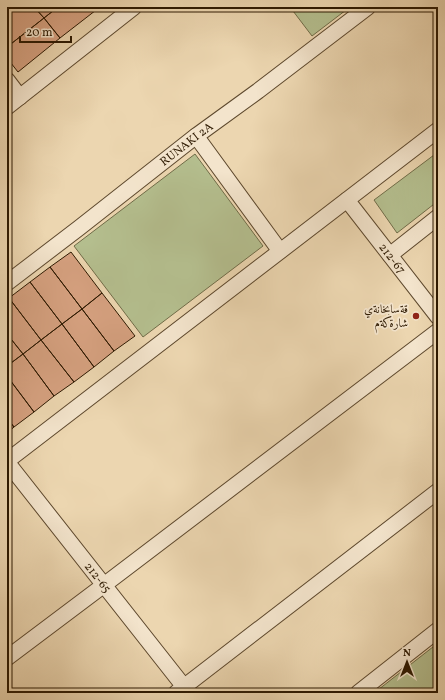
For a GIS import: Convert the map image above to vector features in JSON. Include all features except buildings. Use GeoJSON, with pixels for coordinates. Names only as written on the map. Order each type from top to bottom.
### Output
{"type":"FeatureCollection","features":[{"type":"Feature","properties":{"kind":"street","name":"RUNAKI 2A"},"geometry":{"type":"LineString","coordinates":[[7,283],[196,136],[368,7]]}},
{"type":"Feature","properties":{"kind":"street"},"geometry":{"type":"LineString","coordinates":[[7,107],[127,9]]}},
{"type":"Feature","properties":{"kind":"street"},"geometry":{"type":"LineString","coordinates":[[7,80],[20,97]]}},
{"type":"Feature","properties":{"kind":"street"},"geometry":{"type":"LineString","coordinates":[[7,462],[438,130]]}},
{"type":"Feature","properties":{"kind":"street"},"geometry":{"type":"LineString","coordinates":[[196,136],[280,251]]}},
{"type":"Feature","properties":{"kind":"street","name":"212-67"},"geometry":{"type":"LineString","coordinates":[[347,200],[438,317]]}},
{"type":"Feature","properties":{"kind":"street"},"geometry":{"type":"LineString","coordinates":[[390,255],[438,217]]}},
{"type":"Feature","properties":{"kind":"street"},"geometry":{"type":"LineString","coordinates":[[7,658],[438,331]]}},
{"type":"Feature","properties":{"kind":"street","name":"212-65"},"geometry":{"type":"LineString","coordinates":[[7,462],[104,585],[183,691]]}},
{"type":"Feature","properties":{"kind":"street"},"geometry":{"type":"LineString","coordinates":[[183,691],[438,491]]}},
{"type":"Feature","properties":{"kind":"street"},"geometry":{"type":"LineString","coordinates":[[358,693],[438,630]]}},
{"type":"Feature","properties":{"kind":"green space"},"geometry":{"type":"Polygon","coordinates":[[[290,7],[350,7],[312,36],[290,7]]]}},
{"type":"Feature","properties":{"kind":"green space"},"geometry":{"type":"Polygon","coordinates":[[[438,152],[438,201],[397,233],[374,200],[438,152]]]}},
{"type":"Feature","properties":{"kind":"green space"},"geometry":{"type":"Polygon","coordinates":[[[195,154],[263,246],[143,337],[74,246],[195,154]]]}},
{"type":"Feature","properties":{"kind":"green space"},"geometry":{"type":"Polygon","coordinates":[[[438,643],[438,693],[374,693],[438,643]]]}},
{"type":"Feature","properties":{"kind":"place","name":"قةسابخانةي شارةكةم"},"geometry":{"type":"Point","coordinates":[416,316]}}]}
